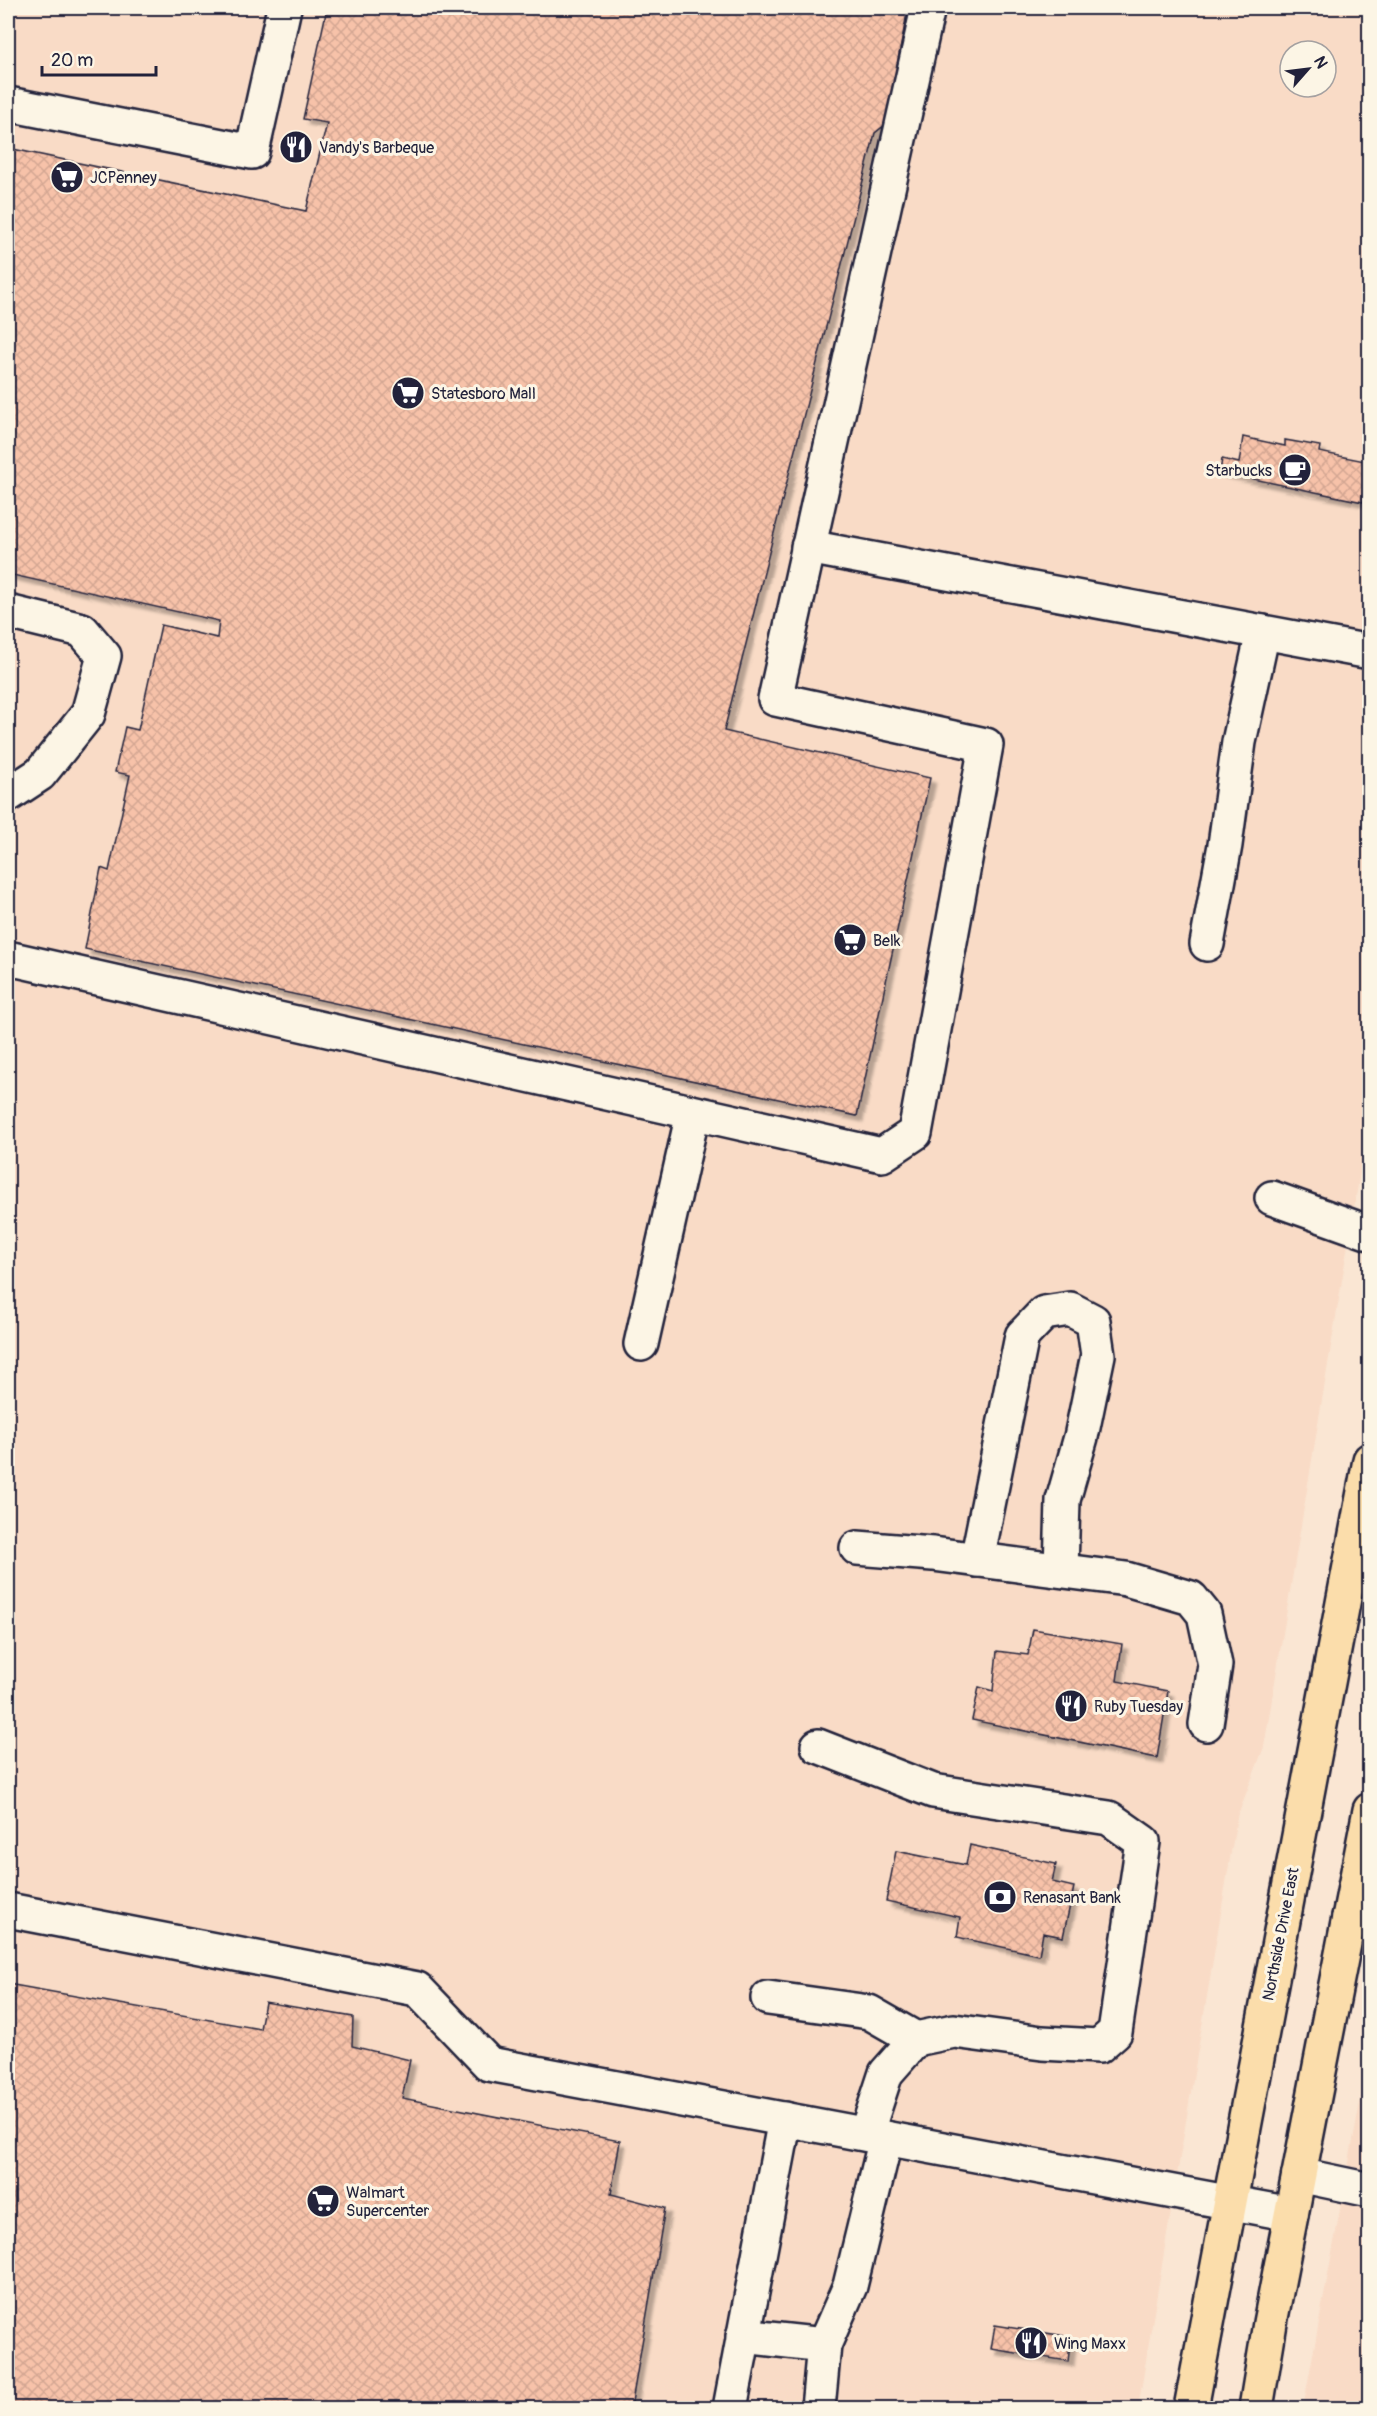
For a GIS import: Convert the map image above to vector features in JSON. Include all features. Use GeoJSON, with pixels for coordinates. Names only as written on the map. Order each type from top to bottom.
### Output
{"type":"FeatureCollection","features":[{"type":"Feature","properties":{"kind":"main road","name":"Northside Drive East"},"geometry":{"type":"LineString","coordinates":[[1191,2409],[1370,1460]]}},
{"type":"Feature","properties":{"kind":"main road"},"geometry":{"type":"LineString","coordinates":[[1256,2409],[1299,2175],[1359,1919],[1370,1810]]}},
{"type":"Feature","properties":{"kind":"lane"},"geometry":{"type":"LineString","coordinates":[[8,104],[252,152],[284,8]]}},
{"type":"Feature","properties":{"kind":"lane"},"geometry":{"type":"LineString","coordinates":[[8,958],[882,1155],[915,1133],[986,745],[774,699],[928,8]]}},
{"type":"Feature","properties":{"kind":"lane"},"geometry":{"type":"LineString","coordinates":[[808,547],[1370,652]]}},
{"type":"Feature","properties":{"kind":"lane"},"geometry":{"type":"LineString","coordinates":[[8,612],[82,630],[104,656],[88,714],[40,774],[8,795]]}},
{"type":"Feature","properties":{"kind":"lane"},"geometry":{"type":"LineString","coordinates":[[1207,944],[1225,845],[1239,742],[1263,632]]}},
{"type":"Feature","properties":{"kind":"lane"},"geometry":{"type":"LineString","coordinates":[[641,1344],[693,1113]]}},
{"type":"Feature","properties":{"kind":"lane"},"geometry":{"type":"LineString","coordinates":[[1272,1198],[1370,1233]]}},
{"type":"Feature","properties":{"kind":"lane"},"geometry":{"type":"LineString","coordinates":[[977,1560],[1022,1336],[1044,1312],[1070,1309],[1093,1321],[1098,1355],[1082,1437],[1063,1500],[1062,1570]]}},
{"type":"Feature","properties":{"kind":"lane"},"geometry":{"type":"LineString","coordinates":[[857,1548],[977,1560],[1126,1579],[1191,1598],[1204,1614],[1215,1665],[1206,1724]]}},
{"type":"Feature","properties":{"kind":"lane"},"geometry":{"type":"LineString","coordinates":[[818,1746],[933,1791],[1109,1818],[1143,1842],[1115,2032],[1099,2046],[1042,2043],[954,2031],[916,2039],[886,2073],[850,2286],[824,2345],[818,2409]]}},
{"type":"Feature","properties":{"kind":"lane"},"geometry":{"type":"LineString","coordinates":[[8,1910],[417,1989],[489,2064],[1291,2214]]}},
{"type":"Feature","properties":{"kind":"lane"},"geometry":{"type":"LineString","coordinates":[[768,1998],[869,2012],[916,2039]]}},
{"type":"Feature","properties":{"kind":"lane"},"geometry":{"type":"LineString","coordinates":[[729,2409],[785,2119]]}},
{"type":"Feature","properties":{"kind":"lane"},"geometry":{"type":"LineString","coordinates":[[1299,2175],[1370,2190]]}},
{"type":"Feature","properties":{"kind":"lane"},"geometry":{"type":"LineString","coordinates":[[743,2336],[824,2345]]}},
{"type":"Feature","properties":{"kind":"shaded area"},"geometry":{"type":"Polygon","coordinates":[[[8,8],[1369,8],[1369,1119],[1264,1747],[1237,1817],[1138,2408],[8,2408],[8,8]]]}},
{"type":"Feature","properties":{"kind":"shaded area"},"geometry":{"type":"Polygon","coordinates":[[[1369,2055],[1369,2408],[1303,2408],[1369,2055]]]}},
{"type":"Feature","properties":{"kind":"building","name":"Statesboro Mall"},"geometry":{"type":"Polygon","coordinates":[[[327,8],[908,8],[886,124],[875,133],[724,731],[930,778],[857,1116],[85,949],[101,868],[109,871],[130,775],[115,772],[125,727],[138,730],[161,625],[217,638],[219,621],[8,574],[8,148],[306,211],[327,123],[303,119],[327,8]]]}},
{"type":"Feature","properties":{"kind":"building","name":"Starbucks"},"geometry":{"type":"Polygon","coordinates":[[[1243,437],[1285,446],[1285,440],[1320,446],[1319,452],[1370,462],[1363,502],[1220,472],[1222,459],[1239,463],[1243,437]]]}},
{"type":"Feature","properties":{"kind":"building","name":"Ruby Tuesday"},"geometry":{"type":"Polygon","coordinates":[[[1033,1629],[1122,1644],[1117,1681],[1168,1691],[1157,1758],[972,1720],[979,1687],[993,1691],[997,1651],[1028,1655],[1033,1629]]]}},
{"type":"Feature","properties":{"kind":"building"},"geometry":{"type":"Polygon","coordinates":[[[970,1845],[1056,1864],[1052,1882],[1074,1887],[1063,1937],[1043,1933],[1039,1955],[957,1937],[960,1917],[886,1901],[896,1851],[966,1865],[970,1845]]]}},
{"type":"Feature","properties":{"kind":"building","name":"Walmart Supercenter"},"geometry":{"type":"Polygon","coordinates":[[[8,1984],[260,2029],[265,2002],[353,2017],[352,2046],[410,2060],[402,2098],[620,2141],[611,2194],[665,2208],[631,2408],[8,2408],[8,1984]]]}},
{"type":"Feature","properties":{"kind":"building","name":"Wing Maxx"},"geometry":{"type":"Polygon","coordinates":[[[995,2325],[1071,2337],[1068,2361],[991,2349],[995,2325]]]}},
{"type":"Feature","properties":{"kind":"place","name":"Vandy's Barbeque"},"geometry":{"type":"Point","coordinates":[296,147]}},
{"type":"Feature","properties":{"kind":"place","name":"JCPenney"},"geometry":{"type":"Point","coordinates":[67,177]}},
{"type":"Feature","properties":{"kind":"place","name":"Statesboro Mall"},"geometry":{"type":"Point","coordinates":[408,393]}},
{"type":"Feature","properties":{"kind":"place","name":"Starbucks"},"geometry":{"type":"Point","coordinates":[1295,470]}},
{"type":"Feature","properties":{"kind":"place","name":"Belk"},"geometry":{"type":"Point","coordinates":[850,940]}},
{"type":"Feature","properties":{"kind":"place","name":"Ruby Tuesday"},"geometry":{"type":"Point","coordinates":[1071,1706]}},
{"type":"Feature","properties":{"kind":"place","name":"Renasant Bank"},"geometry":{"type":"Point","coordinates":[1000,1897]}},
{"type":"Feature","properties":{"kind":"place","name":"Walmart Supercenter"},"geometry":{"type":"Point","coordinates":[323,2201]}},
{"type":"Feature","properties":{"kind":"place","name":"Wing Maxx"},"geometry":{"type":"Point","coordinates":[1031,2343]}}]}
